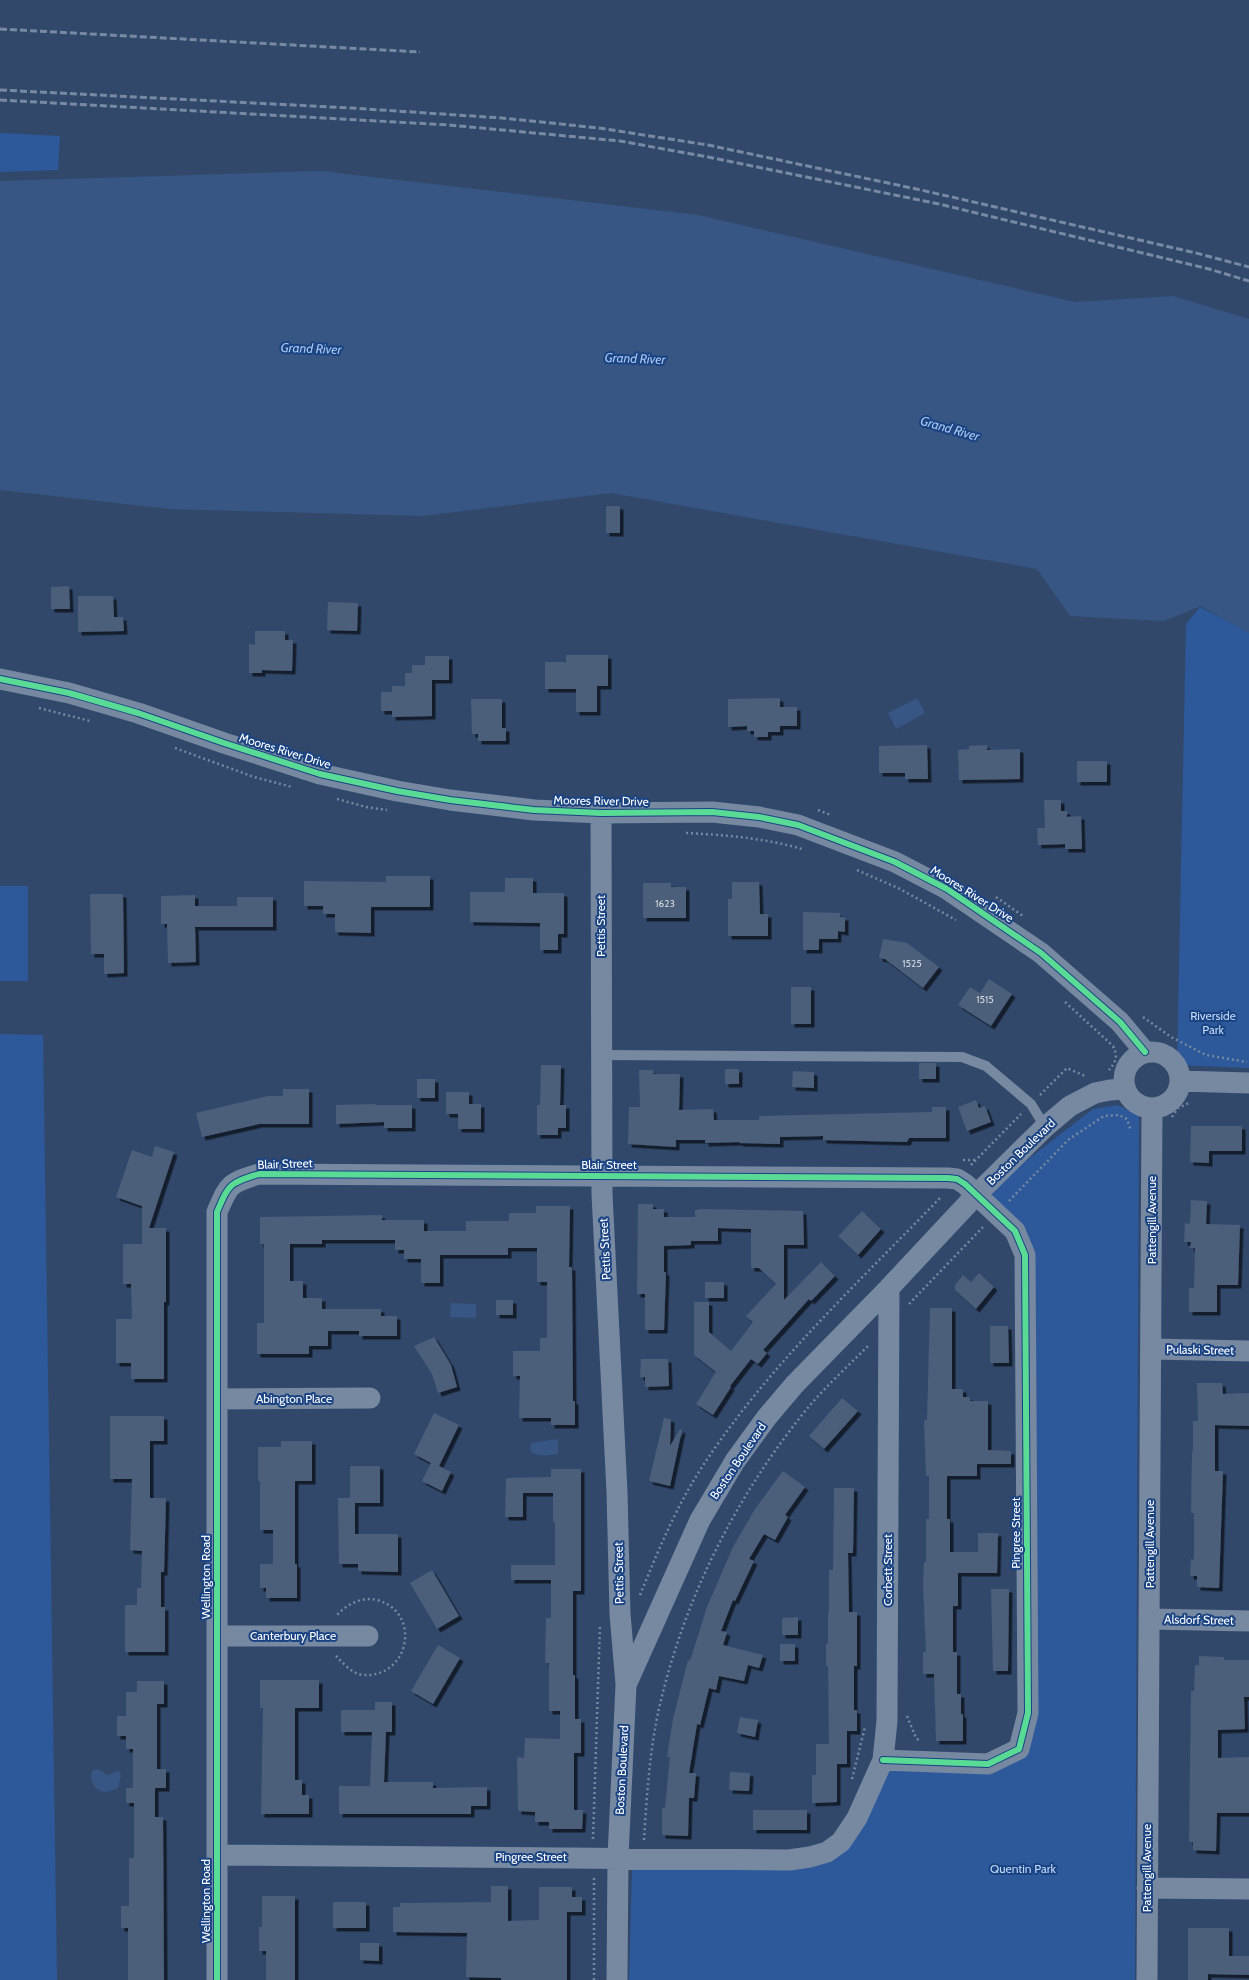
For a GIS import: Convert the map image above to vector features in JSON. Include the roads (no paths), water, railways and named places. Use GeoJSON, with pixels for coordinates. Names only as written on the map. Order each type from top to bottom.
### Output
{"type":"FeatureCollection","features":[{"type":"Feature","properties":{"kind":"street","name":"Moores River Drive"},"geometry":{"type":"LineString","coordinates":[[0,679],[69,693],[138,713],[320,774],[397,791],[450,800],[534,810],[600,813],[712,812],[759,817],[798,825],[895,862],[947,888],[1041,953],[1120,1022],[1145,1052]]}},
{"type":"Feature","properties":{"kind":"street","name":"Pettis Street"},"geometry":{"type":"LineString","coordinates":[[600,813],[602,1176],[617,1492],[620,1614],[626,1685]]}},
{"type":"Feature","properties":{"kind":"street"},"geometry":{"type":"LineString","coordinates":[[1145,1052],[1154,1052],[1170,1058],[1180,1072],[1180,1081],[1179,1090],[1168,1103],[1160,1107],[1152,1108],[1136,1103],[1125,1089],[1124,1080],[1125,1071],[1130,1062],[1136,1056],[1145,1052]]}},
{"type":"Feature","properties":{"kind":"street"},"geometry":{"type":"LineString","coordinates":[[1180,1081],[1249,1083]]}},
{"type":"Feature","properties":{"kind":"street","name":"Boston Boulevard"},"geometry":{"type":"LineString","coordinates":[[617,1980],[618,1857],[626,1685],[700,1520],[735,1461],[795,1384],[889,1288],[976,1195],[1045,1127],[1070,1106],[1095,1094],[1110,1090],[1125,1089]]}},
{"type":"Feature","properties":{"kind":"street","name":"Pattengill Avenue"},"geometry":{"type":"LineString","coordinates":[[1147,1980],[1152,1108]]}},
{"type":"Feature","properties":{"kind":"street","name":"Blair Street"},"geometry":{"type":"LineString","coordinates":[[237,1180],[259,1174],[948,1178],[957,1179],[976,1195]]}},
{"type":"Feature","properties":{"kind":"street","name":"Wellington Road"},"geometry":{"type":"LineString","coordinates":[[217,1980],[217,1212],[226,1192],[237,1180]]}},
{"type":"Feature","properties":{"kind":"street","name":"Pingree Street"},"geometry":{"type":"LineString","coordinates":[[883,1760],[988,1764],[1019,1749],[1028,1713],[1025,1255],[1015,1230],[976,1195]]}},
{"type":"Feature","properties":{"kind":"street","name":"Corbett Street"},"geometry":{"type":"LineString","coordinates":[[841,1842],[857,1818],[883,1760],[887,1721],[889,1288]]}},
{"type":"Feature","properties":{"kind":"street","name":"Pulaski Street"},"geometry":{"type":"LineString","coordinates":[[1151,1349],[1249,1351]]}},
{"type":"Feature","properties":{"kind":"street","name":"Abington Place"},"geometry":{"type":"LineString","coordinates":[[218,1399],[370,1398]]}},
{"type":"Feature","properties":{"kind":"street","name":"Alsdorf Street"},"geometry":{"type":"LineString","coordinates":[[1149,1619],[1249,1620]]}},
{"type":"Feature","properties":{"kind":"street","name":"Canterbury Place"},"geometry":{"type":"LineString","coordinates":[[217,1636],[368,1636]]}},
{"type":"Feature","properties":{"kind":"street","name":"Pingree Street"},"geometry":{"type":"LineString","coordinates":[[217,1855],[644,1857],[789,1860],[810,1857],[827,1852],[841,1842]]}},
{"type":"Feature","properties":{"kind":"street"},"geometry":{"type":"LineString","coordinates":[[1147,1888],[1249,1889]]}},
{"type":"Feature","properties":{"kind":"lane"},"geometry":{"type":"LineString","coordinates":[[602,1055],[962,1057],[986,1066],[1031,1104],[1045,1127]]}},
{"type":"Feature","properties":{"kind":"water","name":"Grand River"},"geometry":{"type":"Polygon","coordinates":[[[321,171],[698,215],[1075,302],[1173,296],[1249,319],[1249,633],[1201,606],[1164,621],[1070,616],[1037,569],[611,493],[423,516],[170,509],[0,490],[0,181],[321,171]]]}},
{"type":"Feature","properties":{"kind":"water"},"geometry":{"type":"Polygon","coordinates":[[[917,698],[925,713],[896,729],[888,713],[917,698]]]}},
{"type":"Feature","properties":{"kind":"water"},"geometry":{"type":"Polygon","coordinates":[[[451,1303],[476,1304],[476,1318],[450,1317],[451,1303]]]}},
{"type":"Feature","properties":{"kind":"water"},"geometry":{"type":"Polygon","coordinates":[[[558,1439],[558,1454],[539,1455],[530,1450],[531,1443],[558,1439]]]}},
{"type":"Feature","properties":{"kind":"water"},"geometry":{"type":"Polygon","coordinates":[[[98,1769],[108,1775],[119,1771],[121,1775],[118,1788],[105,1792],[95,1787],[91,1777],[93,1770],[98,1769]]]}},
{"type":"Feature","properties":{"kind":"railway"},"geometry":{"type":"LineString","coordinates":[[0,29],[420,52]]}},
{"type":"Feature","properties":{"kind":"railway"},"geometry":{"type":"LineString","coordinates":[[0,90],[351,108],[502,118],[599,128],[708,145],[921,190],[1196,253],[1249,267]]}},
{"type":"Feature","properties":{"kind":"railway"},"geometry":{"type":"LineString","coordinates":[[0,100],[449,125],[620,141],[708,157],[939,204],[1209,269],[1249,281]]}},
{"type":"Feature","properties":{"kind":"park label","name":"Riverside Park"},"geometry":{"type":"Point","coordinates":[1213,1023]}},
{"type":"Feature","properties":{"kind":"park label","name":"Quentin Park"},"geometry":{"type":"Point","coordinates":[1023,1869]}}]}
